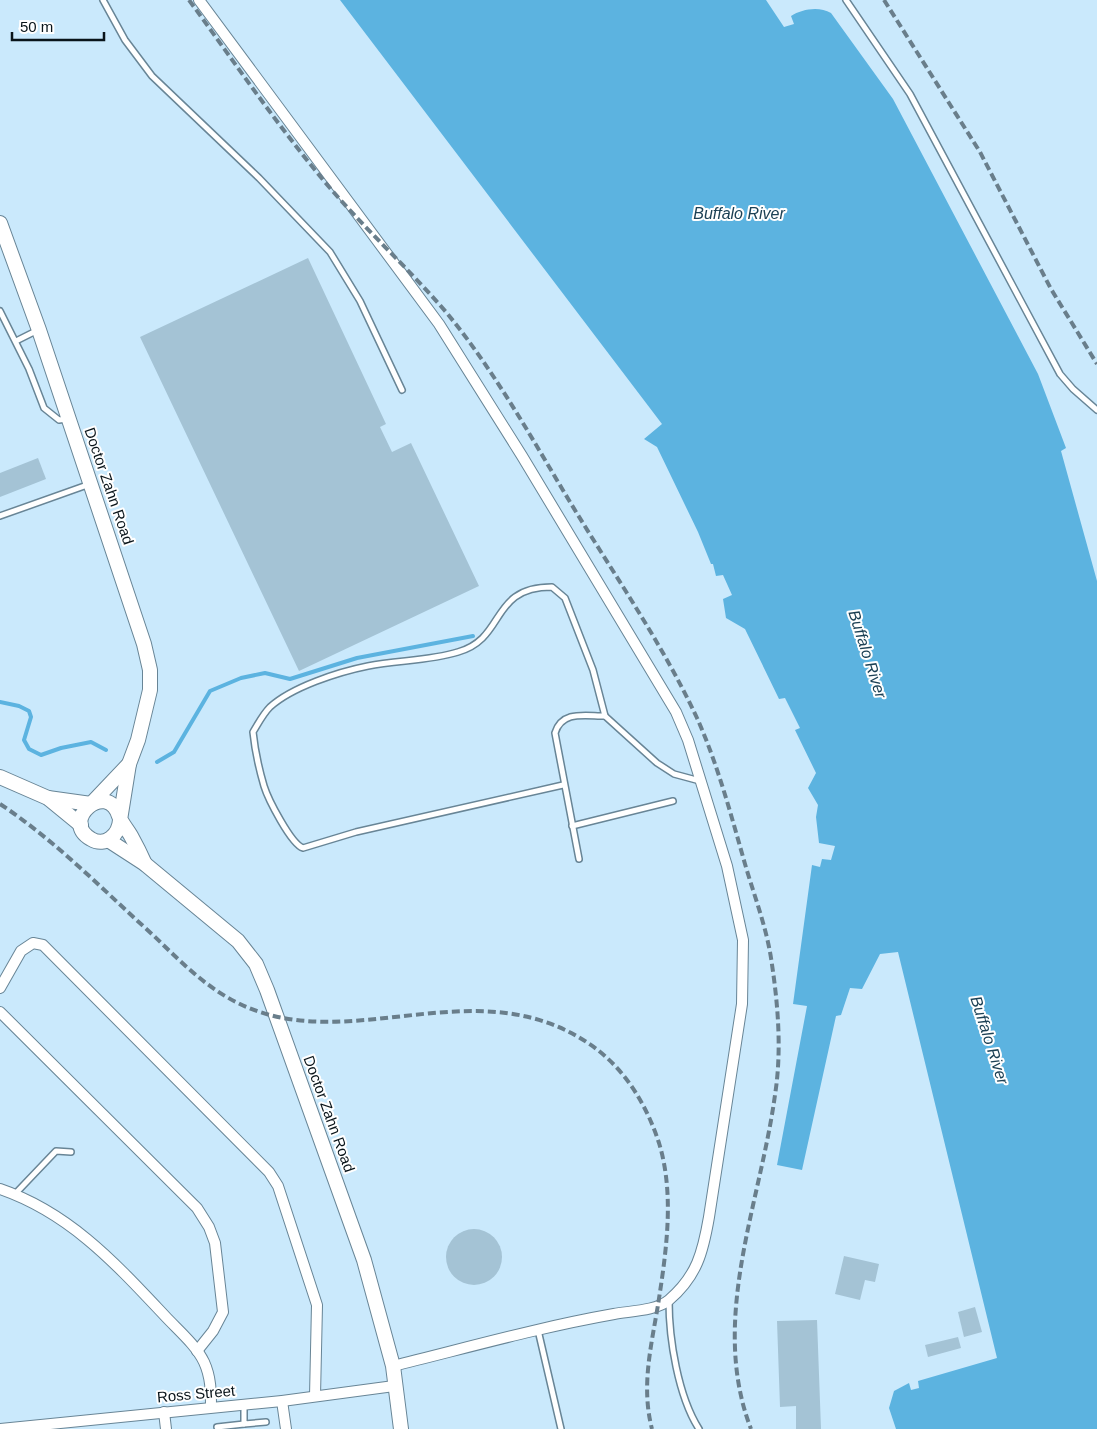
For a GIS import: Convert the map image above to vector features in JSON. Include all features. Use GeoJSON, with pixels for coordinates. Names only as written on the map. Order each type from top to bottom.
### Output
{"type":"FeatureCollection","features":[{"type":"Feature","properties":{"kind":"street"},"geometry":{"type":"LineString","coordinates":[[199,0],[439,324],[517,448],[676,712],[688,740],[727,866],[743,940],[742,1004],[703,1249],[694,1270],[669,1300],[657,1306],[538,1330],[392,1366]]}},
{"type":"Feature","properties":{"kind":"street","name":"Doctor Zahn Road"},"geometry":{"type":"LineString","coordinates":[[0,223],[39,330],[91,484],[144,644],[150,670],[150,690],[146,710],[129,764],[119,828],[108,840]]}},
{"type":"Feature","properties":{"kind":"street","name":"Doctor Zahn Road"},"geometry":{"type":"LineString","coordinates":[[129,764],[85,809],[81,817],[84,833],[91,839],[108,840],[144,864],[238,941],[262,976],[364,1260],[392,1366],[402,1427]]}},
{"type":"Feature","properties":{"kind":"street"},"geometry":{"type":"LineString","coordinates":[[0,777],[48,798],[81,825]]}},
{"type":"Feature","properties":{"kind":"street"},"geometry":{"type":"LineString","coordinates":[[48,798],[91,804]]}},
{"type":"Feature","properties":{"kind":"street","name":"Doctor Zahn Road"},"geometry":{"type":"LineString","coordinates":[[91,804],[99,802],[112,805],[130,834],[144,864]]}},
{"type":"Feature","properties":{"kind":"street"},"geometry":{"type":"LineString","coordinates":[[0,988],[21,951],[33,942],[43,945],[269,1172],[278,1186],[314,1292],[318,1315],[315,1396]]}},
{"type":"Feature","properties":{"kind":"street"},"geometry":{"type":"LineString","coordinates":[[0,1012],[197,1208],[210,1227],[215,1244],[222,1312],[213,1332],[197,1351]]}},
{"type":"Feature","properties":{"kind":"street"},"geometry":{"type":"LineString","coordinates":[[0,1189],[54,1214],[99,1247],[197,1351],[208,1375],[211,1408]]}},
{"type":"Feature","properties":{"kind":"street","name":"Ross Street"},"geometry":{"type":"LineString","coordinates":[[0,1428],[282,1401],[394,1386]]}},
{"type":"Feature","properties":{"kind":"street"},"geometry":{"type":"LineString","coordinates":[[282,1401],[286,1429]]}},
{"type":"Feature","properties":{"kind":"street"},"geometry":{"type":"LineString","coordinates":[[164,1412],[166,1429]]}},
{"type":"Feature","properties":{"kind":"lane"},"geometry":{"type":"LineString","coordinates":[[104,0],[125,40],[152,76],[260,178],[330,252],[346,276],[402,390]]}},
{"type":"Feature","properties":{"kind":"lane"},"geometry":{"type":"LineString","coordinates":[[846,0],[910,94],[1060,374],[1073,389],[1097,410]]}},
{"type":"Feature","properties":{"kind":"lane"},"geometry":{"type":"LineString","coordinates":[[0,311],[16,341],[44,408],[59,420],[69,419]]}},
{"type":"Feature","properties":{"kind":"lane"},"geometry":{"type":"LineString","coordinates":[[16,341],[39,330]]}},
{"type":"Feature","properties":{"kind":"lane"},"geometry":{"type":"LineString","coordinates":[[0,516],[91,484]]}},
{"type":"Feature","properties":{"kind":"lane"},"geometry":{"type":"LineString","coordinates":[[563,785],[373,828],[303,848],[298,846],[291,837],[265,788],[253,732],[270,708],[287,695],[332,677],[367,666],[458,652],[482,638],[514,595],[542,587],[552,587],[565,598],[593,670],[605,716],[657,762],[674,774],[701,782]]}},
{"type":"Feature","properties":{"kind":"lane"},"geometry":{"type":"LineString","coordinates":[[579,859],[563,785],[555,733],[558,722],[564,718],[573,716],[605,716]]}},
{"type":"Feature","properties":{"kind":"lane"},"geometry":{"type":"LineString","coordinates":[[572,826],[673,801]]}},
{"type":"Feature","properties":{"kind":"lane"},"geometry":{"type":"LineString","coordinates":[[15,1195],[56,1151],[71,1152]]}},
{"type":"Feature","properties":{"kind":"lane"},"geometry":{"type":"LineString","coordinates":[[669,1300],[669,1322],[683,1392],[699,1429]]}},
{"type":"Feature","properties":{"kind":"lane"},"geometry":{"type":"LineString","coordinates":[[538,1330],[561,1429]]}},
{"type":"Feature","properties":{"kind":"lane"},"geometry":{"type":"LineString","coordinates":[[244,1404],[244,1424]]}},
{"type":"Feature","properties":{"kind":"lane"},"geometry":{"type":"LineString","coordinates":[[256,1422],[257,1429]]}},
{"type":"Feature","properties":{"kind":"lane"},"geometry":{"type":"LineString","coordinates":[[217,1427],[266,1422]]}},
{"type":"Feature","properties":{"kind":"water","name":"Buffalo River"},"geometry":{"type":"Polygon","coordinates":[[[340,0],[766,0],[784,27],[794,24],[791,16],[805,10],[821,10],[831,13],[893,99],[1038,374],[1066,448],[1061,451],[1097,581],[1097,1429],[896,1429],[889,1408],[894,1391],[909,1383],[911,1390],[919,1388],[918,1381],[997,1358],[898,952],[880,954],[862,989],[850,988],[841,1015],[836,1016],[802,1170],[777,1165],[807,1006],[793,1004],[812,865],[820,867],[822,859],[831,860],[835,846],[819,843],[816,817],[818,805],[808,788],[816,773],[795,730],[800,728],[785,698],[779,699],[745,629],[726,618],[723,599],[732,595],[723,575],[716,576],[713,564],[711,564],[698,532],[657,447],[644,439],[662,424],[340,0]]]}},
{"type":"Feature","properties":{"kind":"building"},"geometry":{"type":"Polygon","coordinates":[[[308,258],[386,424],[380,427],[392,452],[411,443],[479,586],[299,671],[140,337],[308,258]]]}},
{"type":"Feature","properties":{"kind":"building"},"geometry":{"type":"Polygon","coordinates":[[[38,458],[46,479],[0,497],[0,473],[38,458]]]}},
{"type":"Feature","properties":{"kind":"building"},"geometry":{"type":"Polygon","coordinates":[[[474,1229],[485,1231],[494,1237],[500,1246],[502,1257],[500,1268],[494,1277],[485,1283],[474,1285],[463,1283],[454,1277],[448,1268],[446,1257],[448,1246],[454,1237],[463,1231],[474,1229]]]}},
{"type":"Feature","properties":{"kind":"building"},"geometry":{"type":"Polygon","coordinates":[[[844,1256],[879,1264],[875,1282],[865,1280],[860,1300],[835,1294],[844,1256]]]}},
{"type":"Feature","properties":{"kind":"building"},"geometry":{"type":"Polygon","coordinates":[[[975,1307],[982,1332],[964,1337],[958,1312],[975,1307]]]}},
{"type":"Feature","properties":{"kind":"building"},"geometry":{"type":"Polygon","coordinates":[[[817,1320],[821,1429],[796,1429],[796,1406],[780,1407],[777,1321],[817,1320]]]}},
{"type":"Feature","properties":{"kind":"building"},"geometry":{"type":"Polygon","coordinates":[[[958,1337],[961,1348],[928,1357],[925,1345],[958,1337]]]}},
{"type":"Feature","properties":{"kind":"waterway"},"geometry":{"type":"LineString","coordinates":[[157,762],[174,752],[210,691],[241,678],[265,673],[290,679],[357,658],[473,636]]}},
{"type":"Feature","properties":{"kind":"waterway"},"geometry":{"type":"LineString","coordinates":[[0,702],[19,706],[29,711],[31,717],[24,740],[29,749],[41,755],[61,748],[91,742],[106,750]]}},
{"type":"Feature","properties":{"kind":"railway"},"geometry":{"type":"LineString","coordinates":[[189,0],[311,165],[344,204],[446,312],[464,334],[511,404],[653,635],[705,736],[724,790],[766,934],[776,992],[779,1044],[775,1095],[742,1262],[736,1304],[735,1346],[739,1388],[751,1429]]}},
{"type":"Feature","properties":{"kind":"railway"},"geometry":{"type":"LineString","coordinates":[[884,0],[980,152],[1051,289],[1097,364]]}},
{"type":"Feature","properties":{"kind":"railway"},"geometry":{"type":"LineString","coordinates":[[0,804],[21,818],[60,850],[193,972],[214,989],[238,1003],[280,1017],[323,1022],[367,1020],[456,1011],[501,1012],[545,1022],[588,1043],[601,1052],[622,1074],[640,1100],[659,1143],[667,1183],[666,1245],[647,1382],[647,1398],[652,1429]]}}]}
